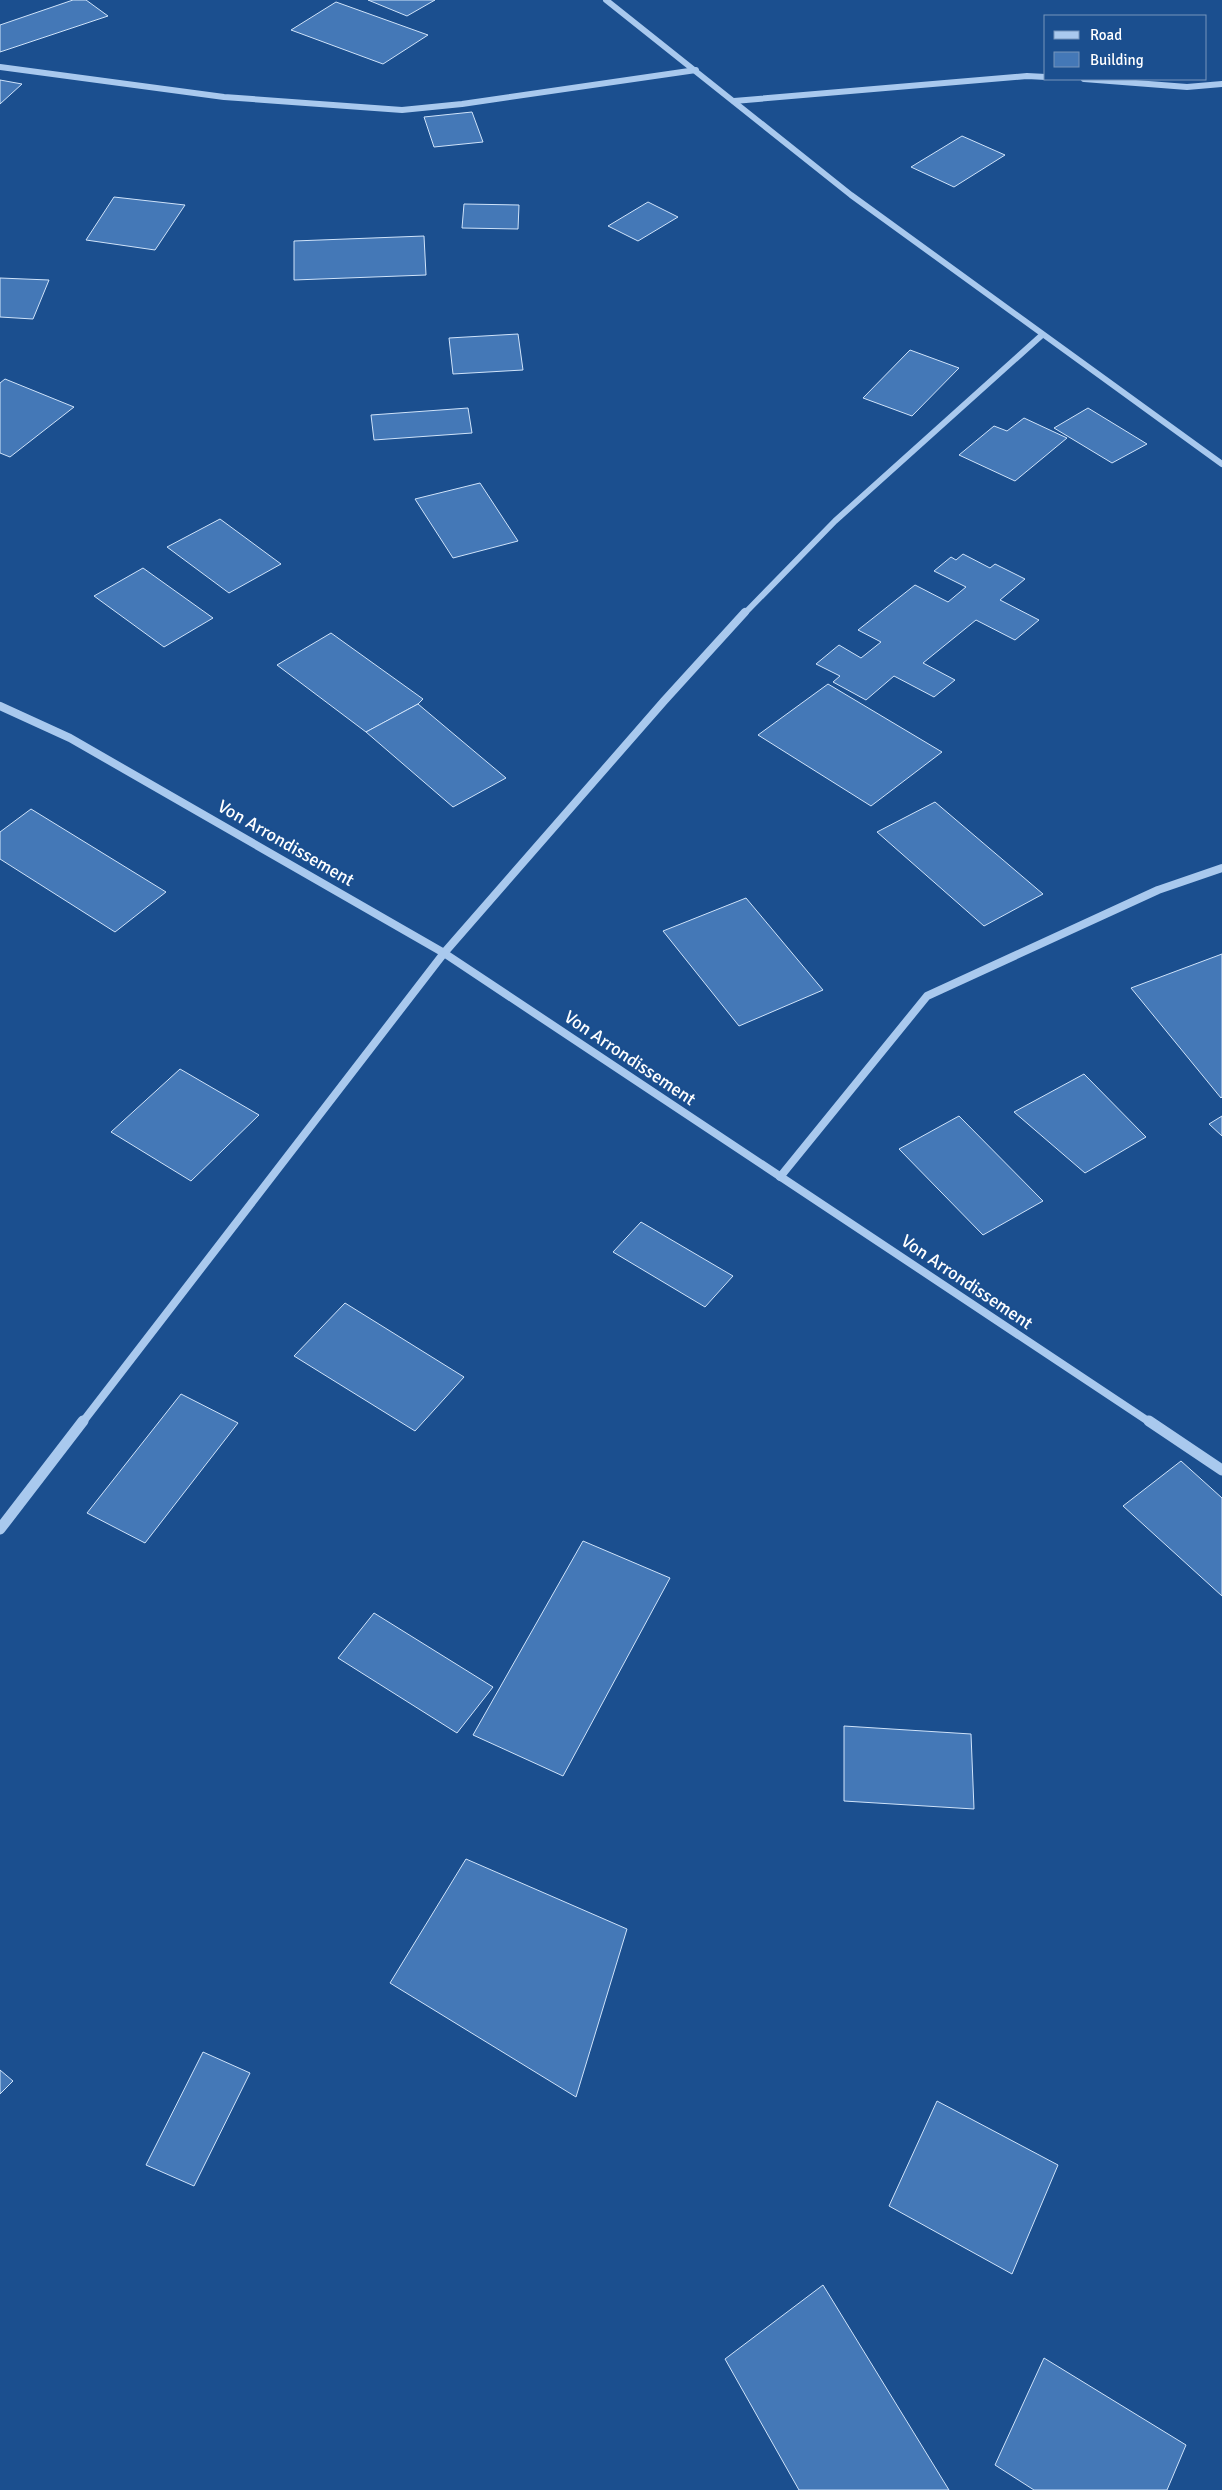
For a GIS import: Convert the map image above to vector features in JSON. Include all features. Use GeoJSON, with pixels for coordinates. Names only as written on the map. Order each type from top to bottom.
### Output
{"type":"FeatureCollection","features":[{"type":"Feature","properties":{"kind":"street"},"geometry":{"type":"LineString","coordinates":[[606,0],[851,195],[1222,464]]}},
{"type":"Feature","properties":{"kind":"street"},"geometry":{"type":"LineString","coordinates":[[0,67],[224,97],[402,110],[462,104],[696,70]]}},
{"type":"Feature","properties":{"kind":"street"},"geometry":{"type":"LineString","coordinates":[[734,101],[862,88],[1027,76],[1044,77]]}},
{"type":"Feature","properties":{"kind":"street"},"geometry":{"type":"LineString","coordinates":[[1097,80],[1188,87],[1222,84]]}},
{"type":"Feature","properties":{"kind":"street"},"geometry":{"type":"LineString","coordinates":[[0,1529],[444,953],[664,701],[747,610],[835,521],[1042,335]]}},
{"type":"Feature","properties":{"kind":"street","name":"Von Arrondissement"},"geometry":{"type":"LineString","coordinates":[[0,706],[70,738],[444,953],[1222,1470]]}},
{"type":"Feature","properties":{"kind":"street"},"geometry":{"type":"LineString","coordinates":[[780,1177],[901,1026],[928,996],[1158,890],[1222,868]]}},
{"type":"Feature","properties":{"kind":"building"},"geometry":{"type":"Polygon","coordinates":[[[73,0],[86,0],[108,16],[0,52],[0,25],[73,0]]]}},
{"type":"Feature","properties":{"kind":"building"},"geometry":{"type":"Polygon","coordinates":[[[368,0],[435,0],[407,16],[368,0]]]}},
{"type":"Feature","properties":{"kind":"building"},"geometry":{"type":"Polygon","coordinates":[[[336,2],[428,35],[383,64],[291,30],[336,2]]]}},
{"type":"Feature","properties":{"kind":"building"},"geometry":{"type":"Polygon","coordinates":[[[0,80],[22,84],[0,104],[0,80]]]}},
{"type":"Feature","properties":{"kind":"building"},"geometry":{"type":"Polygon","coordinates":[[[472,112],[483,142],[434,147],[424,117],[472,112]]]}},
{"type":"Feature","properties":{"kind":"building"},"geometry":{"type":"Polygon","coordinates":[[[962,136],[1005,155],[954,187],[911,167],[962,136]]]}},
{"type":"Feature","properties":{"kind":"building"},"geometry":{"type":"Polygon","coordinates":[[[114,197],[185,205],[155,250],[86,240],[114,197]]]}},
{"type":"Feature","properties":{"kind":"building"},"geometry":{"type":"Polygon","coordinates":[[[648,202],[678,217],[638,241],[608,226],[648,202]]]}},
{"type":"Feature","properties":{"kind":"building"},"geometry":{"type":"Polygon","coordinates":[[[464,204],[519,205],[518,229],[462,228],[464,204]]]}},
{"type":"Feature","properties":{"kind":"building"},"geometry":{"type":"Polygon","coordinates":[[[424,236],[426,275],[294,280],[294,241],[424,236]]]}},
{"type":"Feature","properties":{"kind":"building"},"geometry":{"type":"Polygon","coordinates":[[[0,278],[49,280],[33,319],[0,317],[0,278]]]}},
{"type":"Feature","properties":{"kind":"building"},"geometry":{"type":"Polygon","coordinates":[[[518,334],[523,370],[453,374],[449,338],[518,334]]]}},
{"type":"Feature","properties":{"kind":"building"},"geometry":{"type":"Polygon","coordinates":[[[910,350],[959,368],[912,416],[863,398],[910,350]]]}},
{"type":"Feature","properties":{"kind":"building"},"geometry":{"type":"Polygon","coordinates":[[[5,379],[74,407],[10,457],[0,453],[0,383],[5,379]]]}},
{"type":"Feature","properties":{"kind":"building"},"geometry":{"type":"Polygon","coordinates":[[[468,408],[472,433],[374,440],[371,415],[468,408]]]}},
{"type":"Feature","properties":{"kind":"building"},"geometry":{"type":"Polygon","coordinates":[[[1088,408],[1147,444],[1112,463],[1054,428],[1088,408]]]}},
{"type":"Feature","properties":{"kind":"building"},"geometry":{"type":"Polygon","coordinates":[[[1024,418],[1067,438],[1015,481],[959,455],[994,426],[1007,431],[1024,418]]]}},
{"type":"Feature","properties":{"kind":"building"},"geometry":{"type":"Polygon","coordinates":[[[480,483],[518,541],[453,558],[415,499],[480,483]]]}},
{"type":"Feature","properties":{"kind":"building"},"geometry":{"type":"Polygon","coordinates":[[[220,519],[281,564],[229,593],[167,547],[220,519]]]}},
{"type":"Feature","properties":{"kind":"building"},"geometry":{"type":"Polygon","coordinates":[[[963,554],[990,568],[995,564],[1025,579],[1000,600],[1039,620],[1015,640],[976,620],[923,663],[955,680],[934,697],[894,676],[866,700],[833,682],[840,676],[816,664],[839,645],[861,658],[881,642],[858,630],[915,585],[948,602],[966,587],[934,571],[951,557],[956,560],[963,554]]]}},
{"type":"Feature","properties":{"kind":"building"},"geometry":{"type":"Polygon","coordinates":[[[143,568],[213,618],[164,647],[94,596],[143,568]]]}},
{"type":"Feature","properties":{"kind":"building"},"geometry":{"type":"Polygon","coordinates":[[[331,633],[423,699],[418,704],[366,732],[277,665],[331,633]]]}},
{"type":"Feature","properties":{"kind":"building"},"geometry":{"type":"Polygon","coordinates":[[[828,684],[942,752],[871,806],[758,735],[828,684]]]}},
{"type":"Feature","properties":{"kind":"building"},"geometry":{"type":"Polygon","coordinates":[[[418,704],[506,778],[453,807],[366,732],[418,704]]]}},
{"type":"Feature","properties":{"kind":"building"},"geometry":{"type":"Polygon","coordinates":[[[935,802],[1043,894],[984,926],[877,832],[935,802]]]}},
{"type":"Feature","properties":{"kind":"building"},"geometry":{"type":"Polygon","coordinates":[[[31,809],[166,892],[115,932],[0,859],[0,832],[31,809]]]}},
{"type":"Feature","properties":{"kind":"building"},"geometry":{"type":"Polygon","coordinates":[[[746,898],[823,990],[739,1026],[663,931],[746,898]]]}},
{"type":"Feature","properties":{"kind":"building"},"geometry":{"type":"Polygon","coordinates":[[[1222,954],[1222,1097],[1221,1098],[1131,988],[1222,954]]]}},
{"type":"Feature","properties":{"kind":"building"},"geometry":{"type":"Polygon","coordinates":[[[180,1069],[259,1115],[191,1181],[111,1132],[180,1069]]]}},
{"type":"Feature","properties":{"kind":"building"},"geometry":{"type":"Polygon","coordinates":[[[1084,1074],[1146,1137],[1085,1173],[1014,1112],[1084,1074]]]}},
{"type":"Feature","properties":{"kind":"building"},"geometry":{"type":"Polygon","coordinates":[[[959,1116],[1043,1201],[983,1235],[899,1149],[959,1116]]]}},
{"type":"Feature","properties":{"kind":"building"},"geometry":{"type":"Polygon","coordinates":[[[1222,1116],[1222,1136],[1209,1124],[1222,1116]]]}},
{"type":"Feature","properties":{"kind":"building"},"geometry":{"type":"Polygon","coordinates":[[[641,1222],[733,1276],[705,1307],[613,1252],[641,1222]]]}},
{"type":"Feature","properties":{"kind":"building"},"geometry":{"type":"Polygon","coordinates":[[[345,1303],[464,1377],[415,1431],[294,1356],[345,1303]]]}},
{"type":"Feature","properties":{"kind":"building"},"geometry":{"type":"Polygon","coordinates":[[[181,1394],[238,1423],[145,1543],[87,1513],[181,1394]]]}},
{"type":"Feature","properties":{"kind":"building"},"geometry":{"type":"Polygon","coordinates":[[[1181,1461],[1222,1498],[1222,1596],[1123,1506],[1181,1461]]]}},
{"type":"Feature","properties":{"kind":"building"},"geometry":{"type":"Polygon","coordinates":[[[583,1541],[670,1578],[563,1776],[473,1735],[583,1541]]]}},
{"type":"Feature","properties":{"kind":"building"},"geometry":{"type":"Polygon","coordinates":[[[374,1613],[493,1687],[457,1733],[338,1658],[374,1613]]]}},
{"type":"Feature","properties":{"kind":"building"},"geometry":{"type":"Polygon","coordinates":[[[844,1726],[971,1734],[974,1809],[844,1801],[844,1726]]]}},
{"type":"Feature","properties":{"kind":"building"},"geometry":{"type":"Polygon","coordinates":[[[466,1859],[627,1929],[576,2097],[390,1983],[466,1859]]]}},
{"type":"Feature","properties":{"kind":"building"},"geometry":{"type":"Polygon","coordinates":[[[203,2052],[250,2073],[194,2186],[146,2165],[203,2052]]]}},
{"type":"Feature","properties":{"kind":"building"},"geometry":{"type":"Polygon","coordinates":[[[0,2070],[13,2081],[0,2094],[0,2070]]]}},
{"type":"Feature","properties":{"kind":"building"},"geometry":{"type":"Polygon","coordinates":[[[937,2101],[1058,2165],[1012,2274],[889,2206],[937,2101]]]}},
{"type":"Feature","properties":{"kind":"building"},"geometry":{"type":"Polygon","coordinates":[[[823,2285],[949,2490],[799,2490],[725,2359],[823,2285]]]}},
{"type":"Feature","properties":{"kind":"building"},"geometry":{"type":"Polygon","coordinates":[[[1044,2358],[1186,2445],[1167,2490],[1034,2490],[995,2465],[1044,2358]]]}}]}
